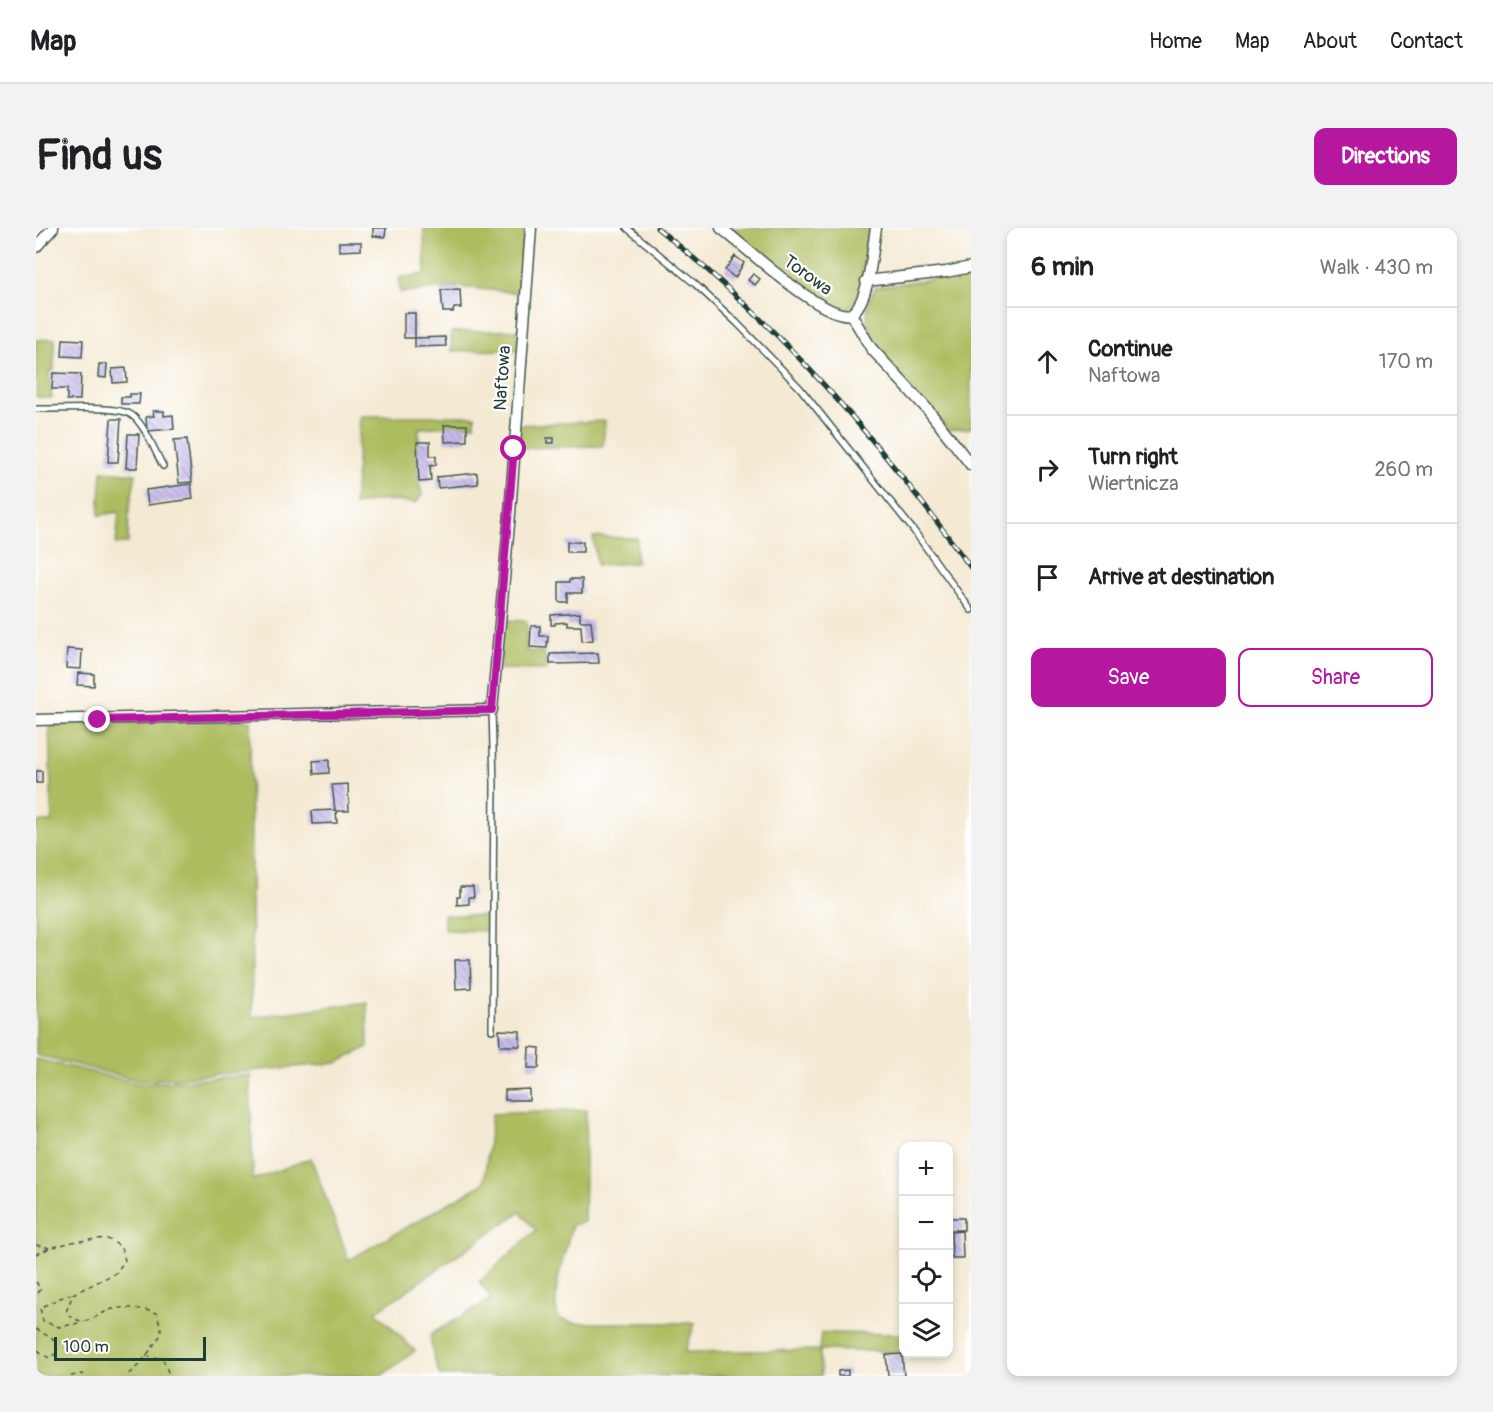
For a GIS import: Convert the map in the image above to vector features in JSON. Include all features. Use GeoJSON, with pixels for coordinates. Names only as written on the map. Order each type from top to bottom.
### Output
{"type":"FeatureCollection","features":[{"type":"Feature","properties":{"kind":"street"},"geometry":{"type":"LineString","coordinates":[[36,247],[53,228]]}},
{"type":"Feature","properties":{"kind":"street","name":"Naftowa"},"geometry":{"type":"LineString","coordinates":[[492,710],[510,513],[531,228]]}},
{"type":"Feature","properties":{"kind":"street","name":"Torowa"},"geometry":{"type":"LineString","coordinates":[[721,228],[791,285],[824,308],[845,316],[851,314]]}},
{"type":"Feature","properties":{"kind":"street"},"geometry":{"type":"LineString","coordinates":[[876,228],[861,304],[851,314],[871,348],[928,410],[971,465]]}},
{"type":"Feature","properties":{"kind":"street"},"geometry":{"type":"LineString","coordinates":[[866,281],[971,267]]}},
{"type":"Feature","properties":{"kind":"street"},"geometry":{"type":"LineString","coordinates":[[36,720],[492,710]]}},
{"type":"Feature","properties":{"kind":"lane"},"geometry":{"type":"LineString","coordinates":[[627,228],[695,284],[737,323],[800,388],[914,531],[971,610]]}},
{"type":"Feature","properties":{"kind":"lane"},"geometry":{"type":"LineString","coordinates":[[36,410],[115,410],[131,415],[144,430],[163,466]]}},
{"type":"Feature","properties":{"kind":"lane"},"geometry":{"type":"LineString","coordinates":[[492,710],[494,796],[492,1030]]}},
{"type":"Feature","properties":{"kind":"path"},"geometry":{"type":"LineString","coordinates":[[36,1254],[72,1242],[106,1238],[120,1246],[125,1260],[116,1273],[40,1308],[43,1321],[59,1328],[86,1321],[116,1308],[141,1308],[157,1313],[162,1333],[146,1356],[131,1373],[125,1376]]}},
{"type":"Feature","properties":{"kind":"path"},"geometry":{"type":"LineString","coordinates":[[36,1245],[50,1248]]}},
{"type":"Feature","properties":{"kind":"path"},"geometry":{"type":"LineString","coordinates":[[36,1282],[41,1289],[36,1296]]}},
{"type":"Feature","properties":{"kind":"path"},"geometry":{"type":"LineString","coordinates":[[73,1294],[66,1312],[73,1320],[86,1321]]}},
{"type":"Feature","properties":{"kind":"path"},"geometry":{"type":"LineString","coordinates":[[36,1329],[56,1341],[57,1353],[49,1358],[36,1349]]}},
{"type":"Feature","properties":{"kind":"path"},"geometry":{"type":"LineString","coordinates":[[146,1356],[163,1359],[168,1372],[165,1376]]}},
{"type":"Feature","properties":{"kind":"path"},"geometry":{"type":"LineString","coordinates":[[71,1376],[81,1374],[88,1376]]}},
{"type":"Feature","properties":{"kind":"green space"},"geometry":{"type":"Polygon","coordinates":[[[424,228],[525,228],[519,293],[459,287],[400,293],[399,278],[425,274],[424,228]]]}},
{"type":"Feature","properties":{"kind":"green space"},"geometry":{"type":"Polygon","coordinates":[[[725,228],[868,228],[860,290],[855,303],[848,309],[838,309],[825,304],[785,277],[725,228]]]}},
{"type":"Feature","properties":{"kind":"green space"},"geometry":{"type":"Polygon","coordinates":[[[971,273],[971,428],[948,430],[878,352],[868,328],[867,311],[876,287],[971,273]]]}},
{"type":"Feature","properties":{"kind":"green space"},"geometry":{"type":"Polygon","coordinates":[[[520,330],[518,350],[452,351],[451,332],[520,330]]]}},
{"type":"Feature","properties":{"kind":"green space"},"geometry":{"type":"Polygon","coordinates":[[[55,339],[54,370],[49,372],[52,398],[36,397],[36,340],[55,339]]]}},
{"type":"Feature","properties":{"kind":"green space"},"geometry":{"type":"Polygon","coordinates":[[[360,416],[475,416],[475,425],[419,428],[419,482],[422,495],[416,503],[383,500],[354,505],[360,416]]]}},
{"type":"Feature","properties":{"kind":"green space"},"geometry":{"type":"Polygon","coordinates":[[[605,421],[603,446],[519,448],[518,425],[605,421]]]}},
{"type":"Feature","properties":{"kind":"green space"},"geometry":{"type":"Polygon","coordinates":[[[102,471],[136,474],[129,510],[128,543],[116,544],[119,512],[99,515],[102,471]]]}},
{"type":"Feature","properties":{"kind":"green space"},"geometry":{"type":"Polygon","coordinates":[[[593,537],[637,538],[636,563],[597,565],[593,537]]]}},
{"type":"Feature","properties":{"kind":"green space"},"geometry":{"type":"Polygon","coordinates":[[[502,620],[527,621],[526,651],[544,652],[547,670],[500,669],[502,620]]]}},
{"type":"Feature","properties":{"kind":"green space"},"geometry":{"type":"Polygon","coordinates":[[[250,720],[252,1017],[367,1002],[368,1047],[337,1063],[142,1081],[36,1055],[36,822],[52,822],[49,725],[250,720]]]}},
{"type":"Feature","properties":{"kind":"green space"},"geometry":{"type":"Polygon","coordinates":[[[444,915],[489,916],[489,931],[444,930],[444,915]]]}},
{"type":"Feature","properties":{"kind":"green space"},"geometry":{"type":"Polygon","coordinates":[[[36,1059],[142,1084],[250,1075],[253,1180],[311,1158],[349,1260],[484,1183],[492,1114],[586,1110],[584,1222],[572,1225],[563,1259],[556,1299],[559,1319],[575,1323],[695,1323],[685,1352],[819,1350],[821,1333],[899,1334],[899,1352],[820,1350],[821,1376],[440,1376],[430,1335],[491,1299],[479,1282],[536,1230],[520,1212],[376,1312],[415,1351],[381,1376],[36,1376],[36,1059]]]}},
{"type":"Feature","properties":{"kind":"building"},"geometry":{"type":"Polygon","coordinates":[[[373,228],[386,228],[385,237],[373,236],[373,228]]]}},
{"type":"Feature","properties":{"kind":"building"},"geometry":{"type":"Polygon","coordinates":[[[339,242],[361,242],[361,250],[339,251],[339,242]]]}},
{"type":"Feature","properties":{"kind":"building"},"geometry":{"type":"Polygon","coordinates":[[[735,256],[744,263],[735,278],[725,270],[735,256]]]}},
{"type":"Feature","properties":{"kind":"building"},"geometry":{"type":"Polygon","coordinates":[[[753,274],[760,279],[755,285],[748,280],[753,274]]]}},
{"type":"Feature","properties":{"kind":"building"},"geometry":{"type":"Polygon","coordinates":[[[460,289],[461,308],[454,308],[453,312],[443,312],[441,290],[460,289]]]}},
{"type":"Feature","properties":{"kind":"building"},"geometry":{"type":"Polygon","coordinates":[[[404,313],[415,313],[415,338],[404,338],[404,313]]]}},
{"type":"Feature","properties":{"kind":"building"},"geometry":{"type":"Polygon","coordinates":[[[445,337],[446,346],[415,347],[415,338],[445,337]]]}},
{"type":"Feature","properties":{"kind":"building"},"geometry":{"type":"Polygon","coordinates":[[[63,339],[83,340],[82,357],[62,356],[63,339]]]}},
{"type":"Feature","properties":{"kind":"building"},"geometry":{"type":"Polygon","coordinates":[[[99,364],[107,364],[106,378],[98,377],[99,364]]]}},
{"type":"Feature","properties":{"kind":"building"},"geometry":{"type":"Polygon","coordinates":[[[126,368],[127,382],[113,383],[112,369],[126,368]]]}},
{"type":"Feature","properties":{"kind":"building"},"geometry":{"type":"Polygon","coordinates":[[[53,373],[81,374],[80,400],[67,400],[67,389],[52,389],[53,373]]]}},
{"type":"Feature","properties":{"kind":"building"},"geometry":{"type":"Polygon","coordinates":[[[130,394],[140,394],[139,404],[121,404],[121,397],[130,397],[130,394]]]}},
{"type":"Feature","properties":{"kind":"building"},"geometry":{"type":"Polygon","coordinates":[[[153,411],[164,411],[164,416],[173,415],[174,429],[147,431],[146,417],[154,416],[153,411]]]}},
{"type":"Feature","properties":{"kind":"building"},"geometry":{"type":"Polygon","coordinates":[[[111,419],[121,419],[118,462],[108,462],[111,419]]]}},
{"type":"Feature","properties":{"kind":"building"},"geometry":{"type":"Polygon","coordinates":[[[444,425],[467,425],[467,441],[445,442],[444,425]]]}},
{"type":"Feature","properties":{"kind":"building"},"geometry":{"type":"Polygon","coordinates":[[[128,434],[139,434],[137,468],[126,468],[128,434]]]}},
{"type":"Feature","properties":{"kind":"building"},"geometry":{"type":"Polygon","coordinates":[[[547,438],[554,438],[554,443],[547,443],[547,438]]]}},
{"type":"Feature","properties":{"kind":"building"},"geometry":{"type":"Polygon","coordinates":[[[187,439],[192,482],[179,483],[174,440],[187,439]]]}},
{"type":"Feature","properties":{"kind":"building"},"geometry":{"type":"Polygon","coordinates":[[[417,442],[430,442],[430,456],[436,456],[436,465],[430,466],[431,481],[419,482],[417,442]]]}},
{"type":"Feature","properties":{"kind":"building"},"geometry":{"type":"Polygon","coordinates":[[[477,473],[478,484],[438,488],[437,477],[477,473]]]}},
{"type":"Feature","properties":{"kind":"building"},"geometry":{"type":"Polygon","coordinates":[[[191,484],[193,499],[148,505],[146,490],[191,484]]]}},
{"type":"Feature","properties":{"kind":"building"},"geometry":{"type":"Polygon","coordinates":[[[567,542],[583,542],[583,552],[567,552],[567,542]]]}},
{"type":"Feature","properties":{"kind":"building"},"geometry":{"type":"Polygon","coordinates":[[[570,579],[582,579],[582,593],[568,593],[568,602],[559,602],[559,582],[570,582],[570,579]]]}},
{"type":"Feature","properties":{"kind":"building"},"geometry":{"type":"Polygon","coordinates":[[[580,613],[580,621],[591,621],[593,640],[582,641],[581,626],[567,626],[567,622],[551,625],[551,615],[580,613]]]}},
{"type":"Feature","properties":{"kind":"building"},"geometry":{"type":"Polygon","coordinates":[[[531,626],[540,626],[540,636],[548,636],[547,648],[530,647],[531,626]]]}},
{"type":"Feature","properties":{"kind":"building"},"geometry":{"type":"Polygon","coordinates":[[[67,649],[82,650],[81,669],[66,668],[67,649]]]}},
{"type":"Feature","properties":{"kind":"building"},"geometry":{"type":"Polygon","coordinates":[[[598,653],[599,663],[550,664],[550,654],[598,653]]]}},
{"type":"Feature","properties":{"kind":"building"},"geometry":{"type":"Polygon","coordinates":[[[78,673],[94,674],[94,686],[77,685],[78,673]]]}},
{"type":"Feature","properties":{"kind":"building"},"geometry":{"type":"Polygon","coordinates":[[[329,760],[329,773],[314,774],[313,761],[329,760]]]}},
{"type":"Feature","properties":{"kind":"building"},"geometry":{"type":"Polygon","coordinates":[[[36,771],[42,771],[42,783],[36,783],[36,771]]]}},
{"type":"Feature","properties":{"kind":"building"},"geometry":{"type":"Polygon","coordinates":[[[348,784],[349,811],[336,811],[337,823],[313,824],[312,811],[335,810],[332,785],[348,784]]]}},
{"type":"Feature","properties":{"kind":"building"},"geometry":{"type":"Polygon","coordinates":[[[460,887],[473,887],[474,897],[469,897],[469,904],[457,905],[460,887]]]}},
{"type":"Feature","properties":{"kind":"building"},"geometry":{"type":"Polygon","coordinates":[[[455,960],[470,960],[471,988],[456,989],[455,960]]]}},
{"type":"Feature","properties":{"kind":"building"},"geometry":{"type":"Polygon","coordinates":[[[499,1030],[520,1031],[520,1046],[500,1046],[499,1030]]]}},
{"type":"Feature","properties":{"kind":"building"},"geometry":{"type":"Polygon","coordinates":[[[529,1047],[540,1048],[539,1068],[528,1068],[529,1047]]]}},
{"type":"Feature","properties":{"kind":"building"},"geometry":{"type":"Polygon","coordinates":[[[529,1089],[529,1100],[505,1100],[505,1090],[529,1089]]]}},
{"type":"Feature","properties":{"kind":"building"},"geometry":{"type":"Polygon","coordinates":[[[953,1218],[964,1218],[964,1230],[953,1230],[953,1218]]]}},
{"type":"Feature","properties":{"kind":"building"},"geometry":{"type":"Polygon","coordinates":[[[962,1231],[963,1258],[953,1258],[953,1232],[962,1231]]]}},
{"type":"Feature","properties":{"kind":"building"},"geometry":{"type":"Polygon","coordinates":[[[899,1354],[899,1358],[902,1358],[904,1376],[888,1376],[886,1355],[899,1354]]]}},
{"type":"Feature","properties":{"kind":"building"},"geometry":{"type":"Polygon","coordinates":[[[848,1370],[848,1376],[838,1376],[838,1371],[848,1370]]]}},
{"type":"Feature","properties":{"kind":"railway"},"geometry":{"type":"LineString","coordinates":[[657,228],[745,304],[826,387],[901,475],[971,568]]}},
{"type":"Feature","properties":{"kind":"route"},"geometry":{"type":"LineString","coordinates":[[98,720],[492,710],[514,449]]}}]}
